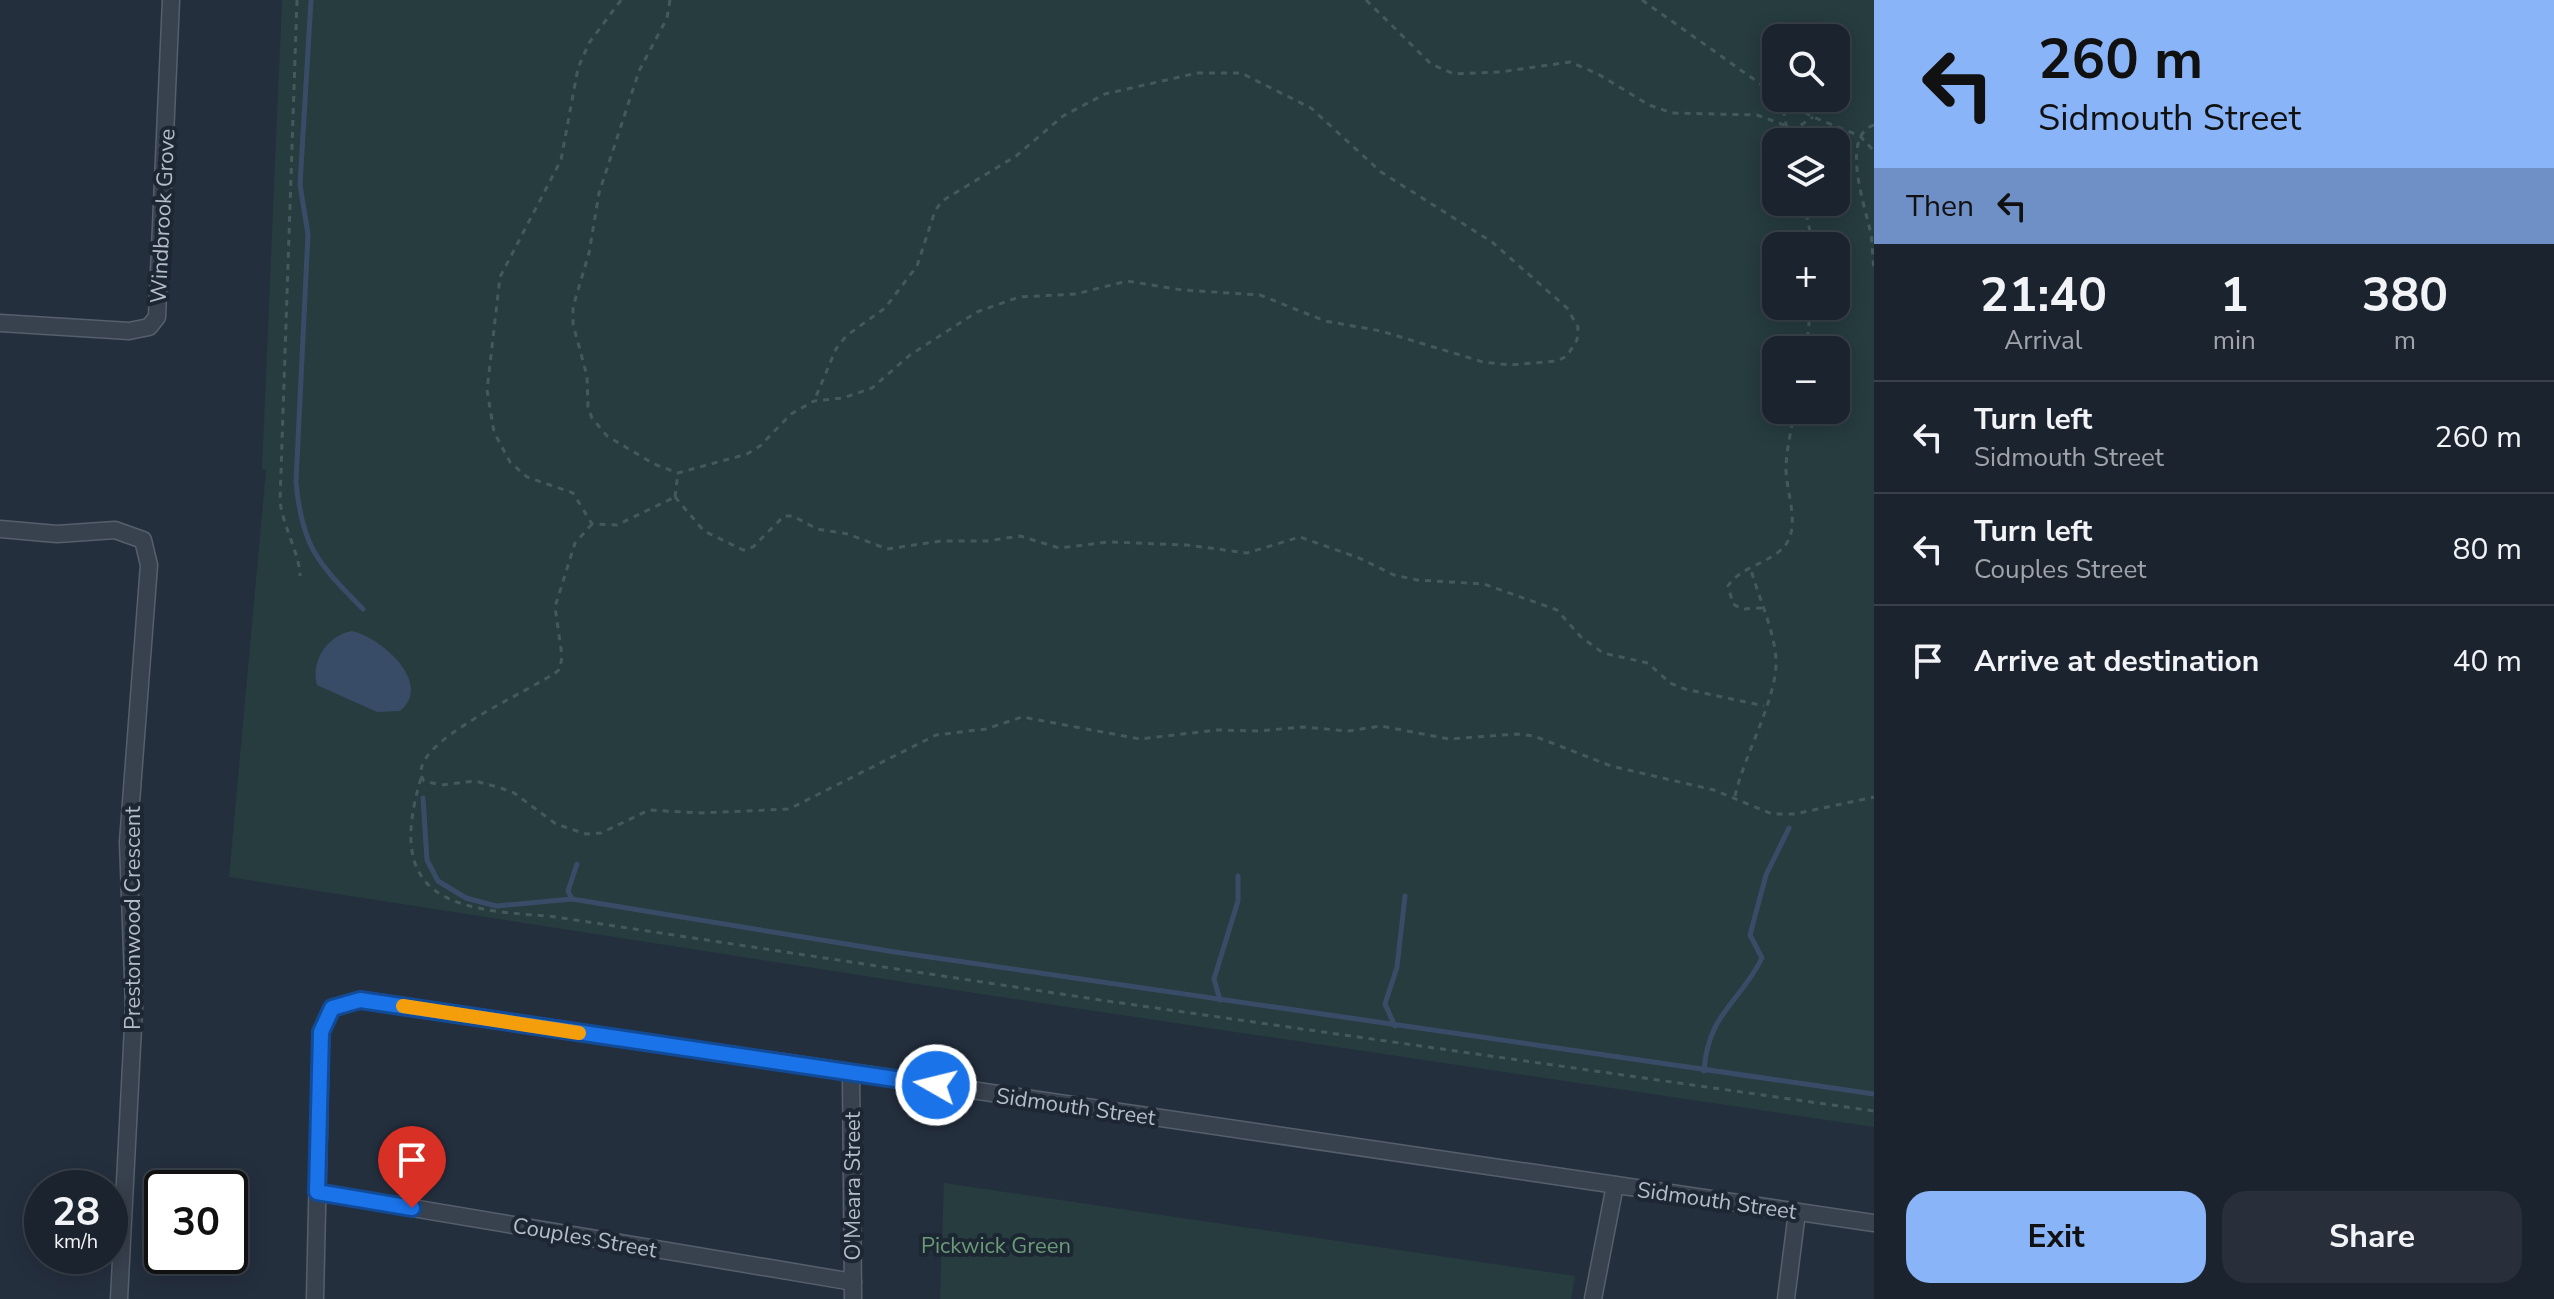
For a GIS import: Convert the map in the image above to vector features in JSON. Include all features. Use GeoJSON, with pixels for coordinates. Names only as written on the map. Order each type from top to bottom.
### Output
{"type":"FeatureCollection","features":[{"type":"Feature","properties":{"kind":"street","name":"Windbrook Grove"},"geometry":{"type":"LineString","coordinates":[[0,323],[129,331],[149,327],[157,317],[171,0]]}},
{"type":"Feature","properties":{"kind":"street","name":"Prestonwood Crescent"},"geometry":{"type":"LineString","coordinates":[[0,529],[57,534],[115,530],[143,540],[149,565],[128,842],[134,1007],[119,1299]]}},
{"type":"Feature","properties":{"kind":"street","name":"Sidmouth Street"},"geometry":{"type":"LineString","coordinates":[[315,1299],[321,1032],[332,1008],[360,1000],[1874,1223]]}},
{"type":"Feature","properties":{"kind":"street","name":"O'Meara Street"},"geometry":{"type":"LineString","coordinates":[[851,1073],[853,1299]]}},
{"type":"Feature","properties":{"kind":"street"},"geometry":{"type":"LineString","coordinates":[[1593,1299],[1615,1185]]}},
{"type":"Feature","properties":{"kind":"street","name":"Couples Street"},"geometry":{"type":"LineString","coordinates":[[317,1192],[853,1282]]}},
{"type":"Feature","properties":{"kind":"street"},"geometry":{"type":"LineString","coordinates":[[1786,1299],[1797,1212]]}},
{"type":"Feature","properties":{"kind":"path"},"geometry":{"type":"LineString","coordinates":[[297,0],[280,501],[283,525],[300,563],[300,576]]}},
{"type":"Feature","properties":{"kind":"path"},"geometry":{"type":"LineString","coordinates":[[592,524],[573,493],[527,477],[510,462],[494,432],[487,390],[500,277],[561,160],[578,68],[589,43],[621,0]]}},
{"type":"Feature","properties":{"kind":"path"},"geometry":{"type":"LineString","coordinates":[[670,0],[667,18],[639,71],[599,193],[589,253],[573,307],[573,324],[587,376],[588,407],[599,429],[643,460],[678,473],[747,454],[760,446],[791,414],[814,401],[843,398],[872,388],[910,355],[977,312],[1019,297],[1076,294],[1127,281],[1182,290],[1260,295],[1325,321],[1381,331],[1483,362],[1510,365],[1557,361],[1573,349],[1578,327],[1567,308],[1492,242],[1381,172],[1311,108],[1241,73],[1197,73],[1105,94],[1085,103],[1016,156],[942,201],[935,211],[917,266],[885,308],[846,336],[836,349],[814,401]]}},
{"type":"Feature","properties":{"kind":"path"},"geometry":{"type":"LineString","coordinates":[[1366,0],[1442,70],[1468,75],[1570,62],[1598,74],[1649,105],[1672,113],[1757,115],[1785,128]]}},
{"type":"Feature","properties":{"kind":"path"},"geometry":{"type":"LineString","coordinates":[[1642,0],[1762,85]]}},
{"type":"Feature","properties":{"kind":"path"},"geometry":{"type":"LineString","coordinates":[[1804,112],[1860,136],[1874,151]]}},
{"type":"Feature","properties":{"kind":"path"},"geometry":{"type":"LineString","coordinates":[[1796,128],[1813,117]]}},
{"type":"Feature","properties":{"kind":"path"},"geometry":{"type":"LineString","coordinates":[[1874,125],[1864,129],[1860,136],[1858,185],[1870,231],[1874,268]]}},
{"type":"Feature","properties":{"kind":"path"},"geometry":{"type":"LineString","coordinates":[[1762,608],[1742,609],[1733,604],[1728,594],[1732,579],[1751,570],[1786,545],[1790,534],[1785,470],[1793,424]]}},
{"type":"Feature","properties":{"kind":"path"},"geometry":{"type":"LineString","coordinates":[[678,473],[675,497],[704,531],[743,550],[753,547],[784,516],[793,516],[817,529],[848,534],[887,549],[941,541],[987,541],[1020,536],[1059,548],[1109,542],[1187,545],[1247,553],[1300,537],[1359,558],[1394,575],[1417,580],[1484,584],[1557,610],[1581,637],[1603,653],[1648,663],[1670,683],[1685,689],[1764,706]]}},
{"type":"Feature","properties":{"kind":"path"},"geometry":{"type":"LineString","coordinates":[[592,524],[617,525],[675,497]]}},
{"type":"Feature","properties":{"kind":"path"},"geometry":{"type":"LineString","coordinates":[[592,524],[575,543],[555,607],[562,656],[560,669],[482,714],[434,748],[422,764],[412,831],[415,862],[430,890],[447,899],[493,913],[549,916],[1107,1001],[1874,1111]]}},
{"type":"Feature","properties":{"kind":"path"},"geometry":{"type":"LineString","coordinates":[[1735,797],[1746,751],[1775,676],[1776,657],[1751,570]]}},
{"type":"Feature","properties":{"kind":"path"},"geometry":{"type":"LineString","coordinates":[[421,778],[430,785],[475,781],[498,787],[514,793],[556,824],[586,834],[601,833],[649,810],[701,813],[789,809],[936,735],[986,729],[1022,717],[1140,739],[1217,730],[1303,727],[1348,731],[1381,726],[1431,738],[1517,734],[1534,736],[1611,766],[1735,797],[1758,811],[1795,814],[1874,797]]}},
{"type":"Feature","properties":{"kind":"green space"},"geometry":{"type":"Polygon","coordinates":[[[282,0],[1874,0],[1874,1127],[994,996],[229,877],[266,470],[262,469],[282,0]]]}},
{"type":"Feature","properties":{"kind":"green space","name":"Pickwick Green"},"geometry":{"type":"Polygon","coordinates":[[[944,1183],[1575,1276],[1571,1299],[940,1299],[944,1183]]]}},
{"type":"Feature","properties":{"kind":"water"},"geometry":{"type":"Polygon","coordinates":[[[352,631],[376,642],[407,675],[411,688],[409,700],[400,711],[377,712],[317,685],[316,667],[323,650],[335,638],[352,631]]]}},
{"type":"Feature","properties":{"kind":"waterway"},"geometry":{"type":"LineString","coordinates":[[311,0],[300,185],[308,234],[296,482],[303,523],[315,553],[334,579],[363,609]]}},
{"type":"Feature","properties":{"kind":"waterway"},"geometry":{"type":"LineString","coordinates":[[423,798],[427,860],[438,881],[466,898],[496,906],[572,899],[895,952],[1874,1094]]}},
{"type":"Feature","properties":{"kind":"waterway"},"geometry":{"type":"LineString","coordinates":[[1704,1071],[1707,1051],[1718,1022],[1762,958],[1750,935],[1766,875],[1789,828]]}},
{"type":"Feature","properties":{"kind":"waterway"},"geometry":{"type":"LineString","coordinates":[[572,899],[568,891],[577,864]]}},
{"type":"Feature","properties":{"kind":"waterway"},"geometry":{"type":"LineString","coordinates":[[1220,1000],[1214,979],[1238,901],[1238,876]]}},
{"type":"Feature","properties":{"kind":"waterway"},"geometry":{"type":"LineString","coordinates":[[1395,1026],[1385,1004],[1397,967],[1405,896]]}},
{"type":"Feature","properties":{"kind":"slow traffic"},"geometry":{"type":"LineString","coordinates":[[403,1006],[579,1033]]}},
{"type":"Feature","properties":{"kind":"route"},"geometry":{"type":"LineString","coordinates":[[412,1208],[317,1192],[321,1032],[332,1008],[360,1000],[936,1085]]}}]}
